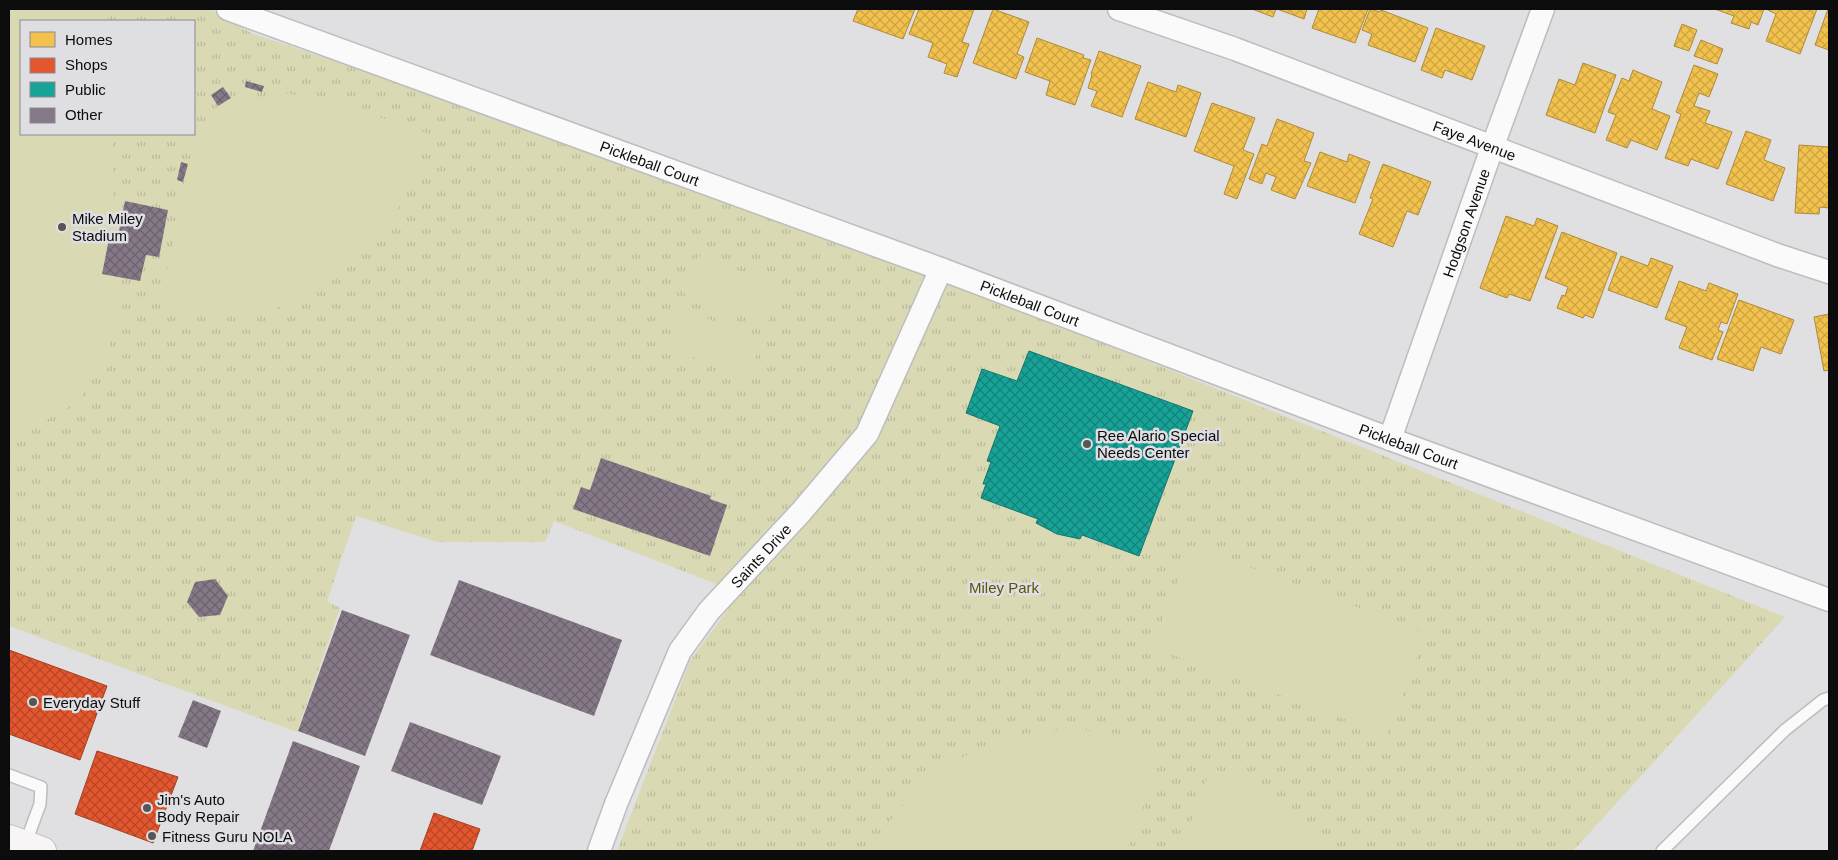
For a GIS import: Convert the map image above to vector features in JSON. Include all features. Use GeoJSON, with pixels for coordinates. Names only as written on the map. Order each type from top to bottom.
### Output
{"type":"FeatureCollection","features":[{"type":"Feature","properties":{"kind":"street","name":"Pickleball Court"},"geometry":{"type":"LineString","coordinates":[[228,9],[268,15],[1390,438],[1829,600]]}},
{"type":"Feature","properties":{"kind":"street","name":"Faye Avenue"},"geometry":{"type":"LineString","coordinates":[[1119,9],[1235,49],[1777,255],[1829,272]]}},
{"type":"Feature","properties":{"kind":"street","name":"Hodgson Avenue"},"geometry":{"type":"LineString","coordinates":[[1390,438],[1543,9]]}},
{"type":"Feature","properties":{"kind":"street","name":"Saints Drive"},"geometry":{"type":"LineString","coordinates":[[599,851],[616,804],[680,651],[709,611],[801,512],[867,434],[941,269]]}},
{"type":"Feature","properties":{"kind":"lane"},"geometry":{"type":"LineString","coordinates":[[1662,851],[1785,730],[1823,700],[1829,698]]}},
{"type":"Feature","properties":{"kind":"lane"},"geometry":{"type":"LineString","coordinates":[[9,774],[41,787],[40,804],[25,845]]}},
{"type":"Feature","properties":{"kind":"green space","name":"Miley Park"},"geometry":{"type":"Polygon","coordinates":[[[9,9],[210,9],[253,34],[687,176],[1785,617],[1573,851],[617,851],[690,661],[740,593],[554,521],[545,542],[437,542],[356,516],[327,601],[340,608],[297,732],[9,626],[9,9]]]}},
{"type":"Feature","properties":{"kind":"green space","name":"Mike Miley Stadium"},"geometry":{"type":"Polygon","coordinates":[[[108,9],[108,20],[20,20],[20,135],[112,135],[118,321],[104,361],[78,402],[30,429],[9,435],[9,10],[108,9]]]}},
{"type":"Feature","properties":{"kind":"green space"},"geometry":{"type":"Polygon","coordinates":[[[268,90],[333,102],[427,133],[416,169],[401,204],[370,249],[304,298],[274,309],[245,313],[182,311],[160,306],[194,138],[207,140],[213,110],[230,99],[263,105],[268,90]]]}},
{"type":"Feature","properties":{"kind":"green space"},"geometry":{"type":"Polygon","coordinates":[[[698,256],[781,286],[767,325],[684,294],[698,256]]]}},
{"type":"Feature","properties":{"kind":"green space"},"geometry":{"type":"Polygon","coordinates":[[[679,308],[762,339],[748,378],[665,347],[679,308]]]}},
{"type":"Feature","properties":{"kind":"green space"},"geometry":{"type":"Polygon","coordinates":[[[1191,545],[1426,633],[1387,735],[1152,647],[1191,545]]]}},
{"type":"Feature","properties":{"kind":"green space"},"geometry":{"type":"Polygon","coordinates":[[[1075,729],[1126,735],[1164,749],[1127,851],[870,851],[882,831],[912,796],[948,767],[968,755],[989,745],[1019,735],[1075,729]]]}},
{"type":"Feature","properties":{"kind":"green space"},"geometry":{"type":"Polygon","coordinates":[[[1211,768],[1245,781],[1278,800],[1306,823],[1330,851],[1180,851],[1211,768]]]}},
{"type":"Feature","properties":{"kind":"building: Homes"},"geometry":{"type":"Polygon","coordinates":[[[858,9],[915,9],[903,39],[853,21],[858,9]]]}},
{"type":"Feature","properties":{"kind":"building: Homes"},"geometry":{"type":"Polygon","coordinates":[[[919,9],[974,9],[962,42],[969,44],[957,77],[944,73],[947,64],[928,57],[933,43],[909,34],[919,9]]]}},
{"type":"Feature","properties":{"kind":"building: Homes"},"geometry":{"type":"Polygon","coordinates":[[[993,9],[1029,22],[1017,54],[1024,57],[1016,79],[973,63],[993,9]]]}},
{"type":"Feature","properties":{"kind":"building: Homes"},"geometry":{"type":"Polygon","coordinates":[[[1252,9],[1276,9],[1273,17],[1252,9]]]}},
{"type":"Feature","properties":{"kind":"building: Homes"},"geometry":{"type":"Polygon","coordinates":[[[1277,9],[1307,9],[1304,19],[1277,9]]]}},
{"type":"Feature","properties":{"kind":"building: Homes"},"geometry":{"type":"Polygon","coordinates":[[[1319,9],[1368,9],[1355,43],[1312,28],[1319,9]]]}},
{"type":"Feature","properties":{"kind":"building: Homes"},"geometry":{"type":"Polygon","coordinates":[[[1370,9],[1380,12],[1381,10],[1428,28],[1415,62],[1368,45],[1372,34],[1362,30],[1370,9]]]}},
{"type":"Feature","properties":{"kind":"building: Homes"},"geometry":{"type":"Polygon","coordinates":[[[1715,9],[1764,9],[1758,25],[1751,22],[1749,29],[1731,23],[1734,16],[1715,9]]]}},
{"type":"Feature","properties":{"kind":"building: Homes"},"geometry":{"type":"Polygon","coordinates":[[[1766,9],[1817,9],[1800,54],[1766,41],[1776,14],[1766,9]]]}},
{"type":"Feature","properties":{"kind":"building: Homes"},"geometry":{"type":"Polygon","coordinates":[[[1829,9],[1829,50],[1815,45],[1829,9]]]}},
{"type":"Feature","properties":{"kind":"building: Homes"},"geometry":{"type":"Polygon","coordinates":[[[1682,24],[1697,30],[1689,51],[1674,46],[1682,24]]]}},
{"type":"Feature","properties":{"kind":"building: Homes"},"geometry":{"type":"Polygon","coordinates":[[[1436,28],[1485,46],[1472,80],[1445,70],[1442,78],[1421,70],[1436,28]]]}},
{"type":"Feature","properties":{"kind":"building: Homes"},"geometry":{"type":"Polygon","coordinates":[[[1037,38],[1084,55],[1083,58],[1091,60],[1075,105],[1046,95],[1050,81],[1025,72],[1037,38]]]}},
{"type":"Feature","properties":{"kind":"building: Homes"},"geometry":{"type":"Polygon","coordinates":[[[1701,40],[1723,49],[1717,64],[1694,56],[1701,40]]]}},
{"type":"Feature","properties":{"kind":"building: Homes"},"geometry":{"type":"Polygon","coordinates":[[[1099,51],[1141,66],[1122,117],[1091,106],[1097,91],[1088,88],[1099,51]]]}},
{"type":"Feature","properties":{"kind":"building: Homes"},"geometry":{"type":"Polygon","coordinates":[[[1583,63],[1616,75],[1595,133],[1546,115],[1559,79],[1575,85],[1583,63]]]}},
{"type":"Feature","properties":{"kind":"building: Homes"},"geometry":{"type":"Polygon","coordinates":[[[1694,65],[1718,74],[1709,97],[1699,93],[1694,106],[1710,111],[1705,123],[1732,132],[1718,169],[1691,159],[1688,166],[1665,158],[1681,114],[1676,112],[1694,65]]]}},
{"type":"Feature","properties":{"kind":"building: Homes"},"geometry":{"type":"Polygon","coordinates":[[[1633,70],[1662,82],[1652,109],[1670,116],[1657,150],[1631,140],[1627,148],[1606,140],[1616,115],[1608,112],[1622,78],[1629,81],[1633,70]]]}},
{"type":"Feature","properties":{"kind":"building: Homes"},"geometry":{"type":"Polygon","coordinates":[[[1148,82],[1176,92],[1178,85],[1201,93],[1186,137],[1135,119],[1148,82]]]}},
{"type":"Feature","properties":{"kind":"building: Homes"},"geometry":{"type":"Polygon","coordinates":[[[1212,103],[1255,118],[1243,150],[1254,154],[1237,199],[1224,194],[1234,166],[1194,151],[1212,103]]]}},
{"type":"Feature","properties":{"kind":"building: Homes"},"geometry":{"type":"Polygon","coordinates":[[[1277,119],[1314,133],[1304,161],[1311,163],[1295,199],[1271,190],[1276,177],[1266,173],[1262,184],[1249,179],[1262,144],[1267,146],[1277,119]]]}},
{"type":"Feature","properties":{"kind":"building: Homes"},"geometry":{"type":"Polygon","coordinates":[[[1746,131],[1771,140],[1764,160],[1785,168],[1773,201],[1726,184],[1746,131]]]}},
{"type":"Feature","properties":{"kind":"building: Homes"},"geometry":{"type":"Polygon","coordinates":[[[1799,145],[1829,147],[1829,208],[1820,207],[1819,214],[1795,213],[1799,145]]]}},
{"type":"Feature","properties":{"kind":"building: Homes"},"geometry":{"type":"Polygon","coordinates":[[[1320,152],[1347,162],[1349,154],[1370,162],[1355,203],[1307,186],[1320,152]]]}},
{"type":"Feature","properties":{"kind":"building: Homes"},"geometry":{"type":"Polygon","coordinates":[[[1383,164],[1431,182],[1418,215],[1407,211],[1393,247],[1359,234],[1373,199],[1370,198],[1383,164]]]}},
{"type":"Feature","properties":{"kind":"building: Homes"},"geometry":{"type":"Polygon","coordinates":[[[1506,216],[1534,226],[1537,218],[1558,226],[1530,301],[1509,294],[1507,298],[1480,288],[1506,216]]]}},
{"type":"Feature","properties":{"kind":"building: Homes"},"geometry":{"type":"Polygon","coordinates":[[[1562,232],[1617,253],[1593,318],[1585,315],[1583,318],[1557,308],[1562,295],[1565,296],[1568,287],[1545,278],[1562,232]]]}},
{"type":"Feature","properties":{"kind":"building: Homes"},"geometry":{"type":"Polygon","coordinates":[[[1621,256],[1648,266],[1651,258],[1673,266],[1657,308],[1608,290],[1621,256]]]}},
{"type":"Feature","properties":{"kind":"building: Homes"},"geometry":{"type":"Polygon","coordinates":[[[1679,281],[1706,291],[1709,283],[1738,294],[1727,324],[1721,322],[1718,330],[1723,332],[1712,360],[1679,348],[1687,327],[1665,319],[1679,281]]]}},
{"type":"Feature","properties":{"kind":"building: Homes"},"geometry":{"type":"Polygon","coordinates":[[[1739,300],[1794,320],[1781,354],[1761,347],[1753,371],[1717,359],[1739,300]]]}},
{"type":"Feature","properties":{"kind":"building: Homes"},"geometry":{"type":"Polygon","coordinates":[[[1829,314],[1829,370],[1824,371],[1814,317],[1829,314]]]}},
{"type":"Feature","properties":{"kind":"building: Shops"},"geometry":{"type":"Polygon","coordinates":[[[9,650],[107,686],[80,760],[9,734],[9,650]]]}},
{"type":"Feature","properties":{"kind":"building: Shops"},"geometry":{"type":"Polygon","coordinates":[[[97,751],[178,777],[153,843],[75,814],[97,751]]]}},
{"type":"Feature","properties":{"kind":"building: Shops"},"geometry":{"type":"Polygon","coordinates":[[[434,813],[480,829],[472,851],[420,851],[434,813]]]}},
{"type":"Feature","properties":{"kind":"building: Public","name":"Ree Alario Special Needs Center"},"geometry":{"type":"Polygon","coordinates":[[[1029,351],[1193,411],[1139,556],[1082,535],[1080,539],[1057,534],[1036,523],[1038,519],[981,498],[986,484],[983,484],[991,462],[987,461],[1000,426],[966,413],[982,369],[1017,381],[1029,351]]]}},
{"type":"Feature","properties":{"kind":"building: Other"},"geometry":{"type":"Polygon","coordinates":[[[246,81],[264,86],[262,92],[245,87],[246,81]]]}},
{"type":"Feature","properties":{"kind":"building: Other"},"geometry":{"type":"Polygon","coordinates":[[[223,87],[231,98],[218,106],[211,95],[223,87]]]}},
{"type":"Feature","properties":{"kind":"building: Other"},"geometry":{"type":"Polygon","coordinates":[[[181,162],[188,164],[183,182],[177,180],[181,162]]]}},
{"type":"Feature","properties":{"kind":"building: Other"},"geometry":{"type":"Polygon","coordinates":[[[125,201],[168,210],[159,257],[146,255],[140,281],[102,274],[109,239],[117,241],[125,201]]]}},
{"type":"Feature","properties":{"kind":"building: Other"},"geometry":{"type":"Polygon","coordinates":[[[601,458],[711,496],[710,499],[727,505],[710,556],[573,509],[581,487],[590,490],[601,458]]]}},
{"type":"Feature","properties":{"kind":"building: Other"},"geometry":{"type":"Polygon","coordinates":[[[215,579],[228,596],[220,615],[199,617],[187,602],[195,582],[215,579]]]}},
{"type":"Feature","properties":{"kind":"building: Other"},"geometry":{"type":"Polygon","coordinates":[[[459,580],[622,640],[594,716],[430,655],[459,580]]]}},
{"type":"Feature","properties":{"kind":"building: Other"},"geometry":{"type":"Polygon","coordinates":[[[342,610],[410,635],[365,756],[298,731],[342,610]]]}},
{"type":"Feature","properties":{"kind":"building: Other"},"geometry":{"type":"Polygon","coordinates":[[[193,700],[221,711],[207,748],[178,737],[193,700]]]}},
{"type":"Feature","properties":{"kind":"building: Other"},"geometry":{"type":"Polygon","coordinates":[[[410,722],[501,756],[482,805],[391,771],[410,722]]]}},
{"type":"Feature","properties":{"kind":"building: Other"},"geometry":{"type":"Polygon","coordinates":[[[293,741],[360,766],[329,851],[253,851],[293,741]]]}},
{"type":"Feature","properties":{"kind":"place","name":"Mike Miley Stadium"},"geometry":{"type":"Point","coordinates":[62,227]}},
{"type":"Feature","properties":{"kind":"place","name":"Ree Alario Special Needs Center"},"geometry":{"type":"Point","coordinates":[1087,444]}},
{"type":"Feature","properties":{"kind":"place","name":"Everyday Stuff"},"geometry":{"type":"Point","coordinates":[33,702]}},
{"type":"Feature","properties":{"kind":"place","name":"Jim's Auto Body Repair"},"geometry":{"type":"Point","coordinates":[147,808]}},
{"type":"Feature","properties":{"kind":"place","name":"Fitness Guru NOLA"},"geometry":{"type":"Point","coordinates":[152,836]}}]}
